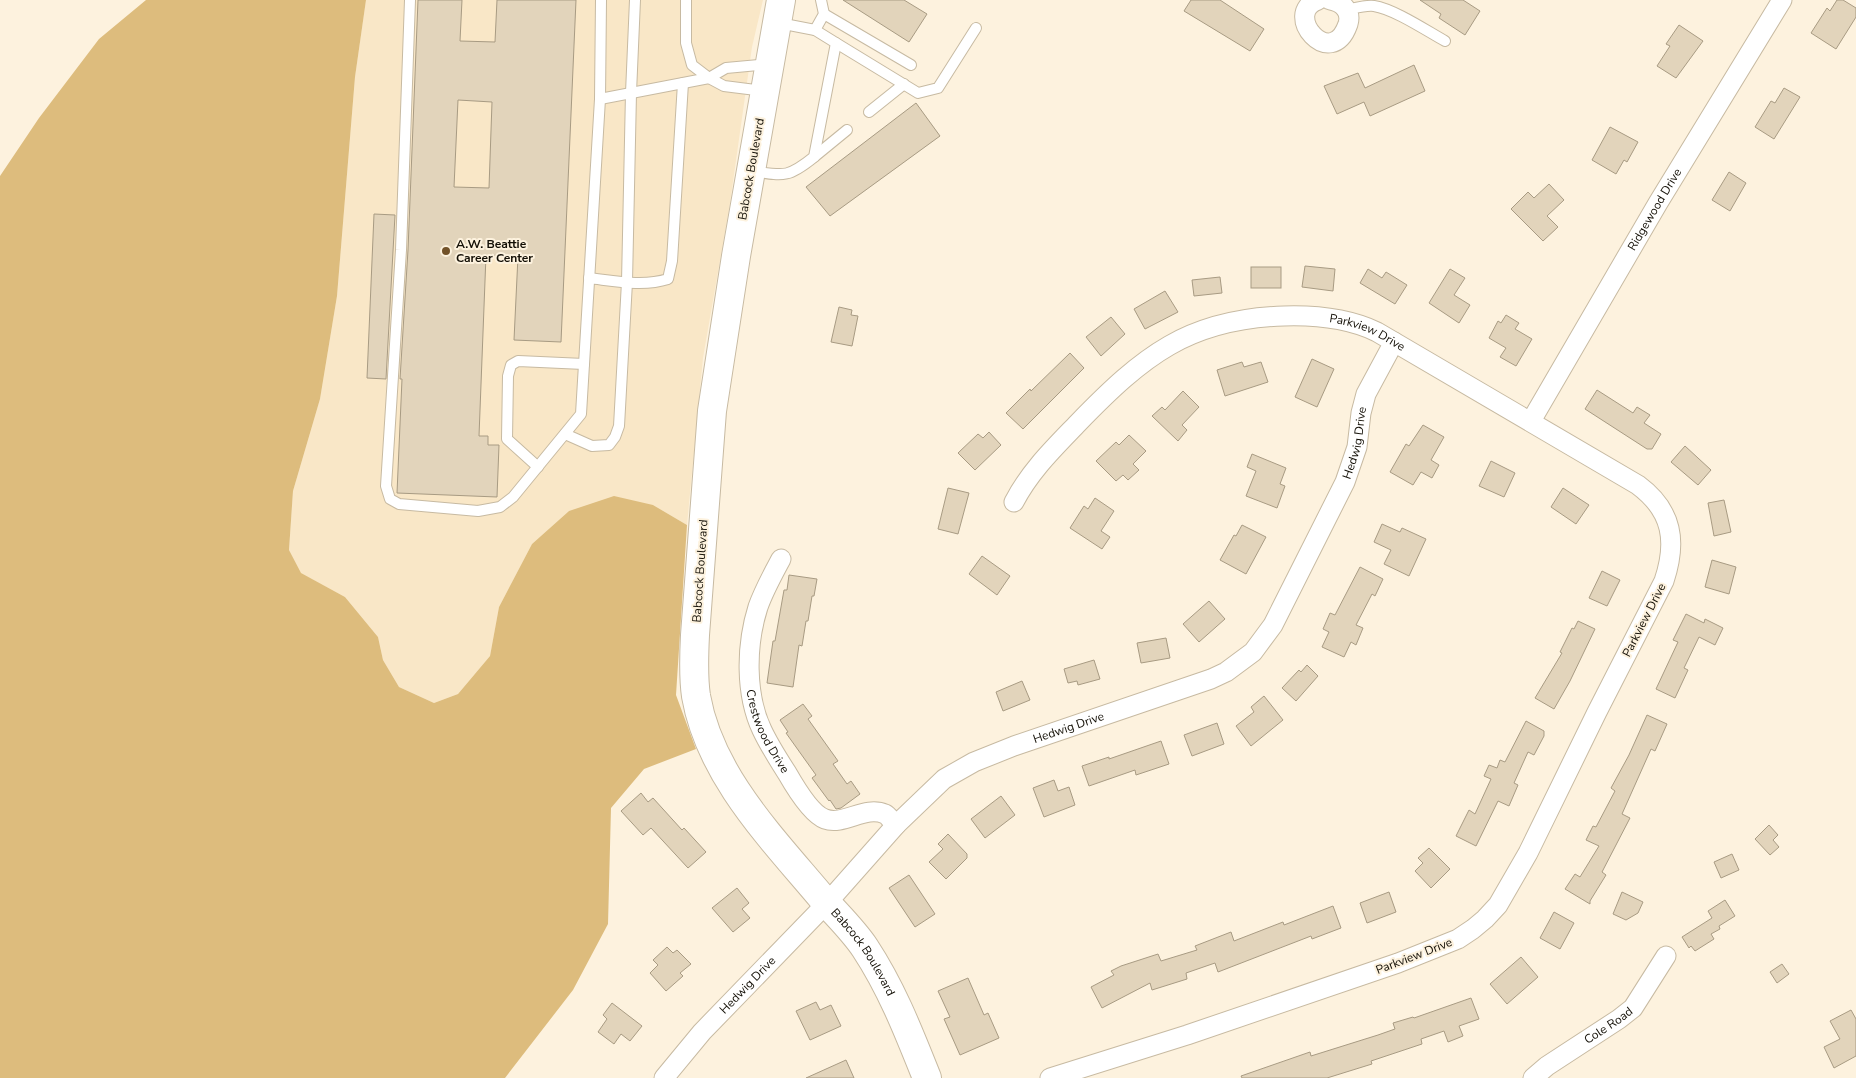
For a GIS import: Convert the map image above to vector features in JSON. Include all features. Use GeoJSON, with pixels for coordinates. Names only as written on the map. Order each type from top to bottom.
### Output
{"type":"FeatureCollection","features":[{"type":"Feature","properties":{"kind":"main road","name":"Babcock Boulevard"},"geometry":{"type":"LineString","coordinates":[[779,11],[712,411],[695,644],[696,694],[704,728],[724,772],[775,842],[864,947],[888,984],[927,1078]]}},
{"type":"Feature","properties":{"kind":"street"},"geometry":{"type":"LineString","coordinates":[[1311,2],[1304,17],[1309,31],[1314,38],[1321,42],[1329,43],[1336,41],[1347,26],[1350,18],[1347,10],[1341,3],[1330,0]]}},
{"type":"Feature","properties":{"kind":"street","name":"Ridgewood Drive"},"geometry":{"type":"LineString","coordinates":[[1531,421],[1658,203],[1782,0]]}},
{"type":"Feature","properties":{"kind":"street","name":"Parkview Drive"},"geometry":{"type":"LineString","coordinates":[[1014,502],[1022,486],[1034,471],[1101,400],[1158,351],[1178,340],[1219,324],[1244,318],[1324,317],[1360,324],[1394,342],[1638,485],[1650,494],[1668,521],[1672,537],[1671,552],[1664,581],[1528,853],[1498,905],[1485,919],[1458,939],[1398,964],[1187,1035],[1050,1078]]}},
{"type":"Feature","properties":{"kind":"street","name":"Hedwig Drive"},"geometry":{"type":"LineString","coordinates":[[664,1078],[702,1032],[826,903],[896,825],[944,779],[974,762],[1014,746],[1211,679],[1226,672],[1253,652],[1273,625],[1345,482],[1357,447],[1361,413],[1366,394],[1394,342]]}},
{"type":"Feature","properties":{"kind":"street","name":"Crestwood Drive"},"geometry":{"type":"LineString","coordinates":[[781,559],[769,580],[758,607],[752,637],[750,684],[754,707],[762,730],[791,780],[817,815],[827,820],[838,820],[877,812],[885,814],[896,825]]}},
{"type":"Feature","properties":{"kind":"street","name":"Cole Road"},"geometry":{"type":"LineString","coordinates":[[1533,1078],[1547,1066],[1633,1008],[1666,956]]}},
{"type":"Feature","properties":{"kind":"lane"},"geometry":{"type":"LineString","coordinates":[[410,0],[401,250],[386,486],[390,499],[399,504],[478,511],[500,507],[513,498],[581,414],[600,99],[601,0]]}},
{"type":"Feature","properties":{"kind":"lane"},"geometry":{"type":"LineString","coordinates":[[565,434],[592,446],[608,445],[615,437],[619,426],[627,282],[635,0]]}},
{"type":"Feature","properties":{"kind":"lane"},"geometry":{"type":"LineString","coordinates":[[686,0],[686,43],[692,65],[709,78],[724,86],[765,91]]}},
{"type":"Feature","properties":{"kind":"lane"},"geometry":{"type":"LineString","coordinates":[[815,30],[824,14],[821,0]]}},
{"type":"Feature","properties":{"kind":"lane"},"geometry":{"type":"LineString","coordinates":[[1347,10],[1365,6],[1376,6],[1403,18],[1445,41]]}},
{"type":"Feature","properties":{"kind":"lane"},"geometry":{"type":"LineString","coordinates":[[779,11],[815,30],[918,93],[938,88],[976,28]]}},
{"type":"Feature","properties":{"kind":"lane"},"geometry":{"type":"LineString","coordinates":[[824,14],[911,65]]}},
{"type":"Feature","properties":{"kind":"lane"},"geometry":{"type":"LineString","coordinates":[[814,157],[836,43]]}},
{"type":"Feature","properties":{"kind":"lane"},"geometry":{"type":"LineString","coordinates":[[600,99],[709,78],[726,68],[770,64]]}},
{"type":"Feature","properties":{"kind":"lane"},"geometry":{"type":"LineString","coordinates":[[589,278],[627,282],[656,282],[668,279],[672,261],[682,83]]}},
{"type":"Feature","properties":{"kind":"lane"},"geometry":{"type":"LineString","coordinates":[[869,112],[904,84]]}},
{"type":"Feature","properties":{"kind":"lane"},"geometry":{"type":"LineString","coordinates":[[751,171],[779,176],[798,170],[847,130]]}},
{"type":"Feature","properties":{"kind":"lane"},"geometry":{"type":"LineString","coordinates":[[538,467],[507,439],[508,376],[511,365],[518,362],[584,364]]}},
{"type":"Feature","properties":{"kind":"shaded area"},"geometry":{"type":"Polygon","coordinates":[[[146,0],[366,0],[355,77],[337,296],[320,399],[293,491],[289,550],[301,573],[345,597],[378,637],[383,660],[399,687],[434,703],[458,694],[490,656],[499,607],[532,544],[569,511],[614,496],[653,505],[687,525],[676,695],[696,749],[644,769],[611,808],[608,924],[573,990],[505,1078],[0,1078],[0,176],[39,118],[99,39],[146,0]]]}},
{"type":"Feature","properties":{"kind":"shaded area"},"geometry":{"type":"Polygon","coordinates":[[[366,0],[763,0],[752,47],[730,203],[703,358],[687,525],[653,505],[569,511],[532,544],[499,607],[490,656],[458,694],[434,703],[399,687],[383,660],[378,637],[345,597],[300,573],[289,550],[293,491],[320,399],[337,296],[355,77],[366,0]]]}},
{"type":"Feature","properties":{"kind":"building","name":"A.W. Beattie Career Center"},"geometry":{"type":"Polygon","coordinates":[[[418,0],[462,0],[460,41],[495,42],[497,0],[576,0],[561,342],[514,340],[518,256],[486,255],[479,436],[488,436],[488,445],[499,445],[497,497],[397,493],[402,379],[400,379],[408,250],[418,0]],[[458,100],[454,187],[489,188],[492,102],[458,100]]]}},
{"type":"Feature","properties":{"kind":"building"},"geometry":{"type":"Polygon","coordinates":[[[843,0],[904,0],[927,14],[909,42],[843,0]]]}},
{"type":"Feature","properties":{"kind":"building"},"geometry":{"type":"Polygon","coordinates":[[[1191,0],[1220,0],[1264,29],[1250,51],[1184,11],[1191,0]]]}},
{"type":"Feature","properties":{"kind":"building"},"geometry":{"type":"Polygon","coordinates":[[[1420,0],[1463,0],[1480,11],[1465,35],[1439,18],[1441,14],[1420,0]]]}},
{"type":"Feature","properties":{"kind":"building"},"geometry":{"type":"Polygon","coordinates":[[[1837,0],[1843,0],[1856,8],[1856,17],[1836,49],[1811,33],[1827,8],[1830,11],[1837,0]]]}},
{"type":"Feature","properties":{"kind":"building"},"geometry":{"type":"Polygon","coordinates":[[[1679,25],[1703,41],[1676,78],[1657,66],[1670,46],[1666,44],[1679,25]]]}},
{"type":"Feature","properties":{"kind":"building"},"geometry":{"type":"Polygon","coordinates":[[[1414,65],[1425,91],[1370,116],[1364,102],[1337,114],[1324,86],[1358,73],[1365,88],[1414,65]]]}},
{"type":"Feature","properties":{"kind":"building"},"geometry":{"type":"Polygon","coordinates":[[[1784,88],[1800,97],[1774,139],[1755,127],[1771,101],[1775,103],[1784,88]]]}},
{"type":"Feature","properties":{"kind":"building"},"geometry":{"type":"Polygon","coordinates":[[[916,103],[940,136],[830,216],[806,187],[916,103]]]}},
{"type":"Feature","properties":{"kind":"building"},"geometry":{"type":"Polygon","coordinates":[[[1610,127],[1638,142],[1627,162],[1624,160],[1616,174],[1592,160],[1610,127]]]}},
{"type":"Feature","properties":{"kind":"building"},"geometry":{"type":"Polygon","coordinates":[[[1729,172],[1746,183],[1730,211],[1712,200],[1729,172]]]}},
{"type":"Feature","properties":{"kind":"building"},"geometry":{"type":"Polygon","coordinates":[[[1549,184],[1564,200],[1547,216],[1558,227],[1543,241],[1511,209],[1528,192],[1534,198],[1549,184]]]}},
{"type":"Feature","properties":{"kind":"building"},"geometry":{"type":"Polygon","coordinates":[[[374,214],[395,215],[386,379],[367,378],[374,214]]]}},
{"type":"Feature","properties":{"kind":"building"},"geometry":{"type":"Polygon","coordinates":[[[1305,266],[1335,269],[1333,291],[1302,287],[1305,266]]]}},
{"type":"Feature","properties":{"kind":"building"},"geometry":{"type":"Polygon","coordinates":[[[1251,267],[1281,267],[1281,288],[1251,288],[1251,267]]]}},
{"type":"Feature","properties":{"kind":"building"},"geometry":{"type":"Polygon","coordinates":[[[1368,269],[1382,278],[1386,272],[1407,285],[1395,304],[1360,283],[1368,269]]]}},
{"type":"Feature","properties":{"kind":"building"},"geometry":{"type":"Polygon","coordinates":[[[1450,269],[1465,278],[1454,295],[1470,305],[1459,323],[1429,303],[1450,269]]]}},
{"type":"Feature","properties":{"kind":"building"},"geometry":{"type":"Polygon","coordinates":[[[1220,277],[1222,293],[1194,296],[1192,280],[1220,277]]]}},
{"type":"Feature","properties":{"kind":"building"},"geometry":{"type":"Polygon","coordinates":[[[1165,291],[1178,312],[1145,329],[1134,309],[1165,291]]]}},
{"type":"Feature","properties":{"kind":"building"},"geometry":{"type":"Polygon","coordinates":[[[839,307],[852,310],[851,315],[858,316],[852,346],[831,342],[839,307]]]}},
{"type":"Feature","properties":{"kind":"building"},"geometry":{"type":"Polygon","coordinates":[[[1506,315],[1519,323],[1515,329],[1532,339],[1516,366],[1500,357],[1506,348],[1489,338],[1498,321],[1501,323],[1506,315]]]}},
{"type":"Feature","properties":{"kind":"building"},"geometry":{"type":"Polygon","coordinates":[[[1111,317],[1125,334],[1101,356],[1086,337],[1111,317]]]}},
{"type":"Feature","properties":{"kind":"building"},"geometry":{"type":"Polygon","coordinates":[[[1070,353],[1084,368],[1023,429],[1006,413],[1070,353]]]}},
{"type":"Feature","properties":{"kind":"building"},"geometry":{"type":"Polygon","coordinates":[[[1312,359],[1334,369],[1317,407],[1295,397],[1312,359]]]}},
{"type":"Feature","properties":{"kind":"building"},"geometry":{"type":"Polygon","coordinates":[[[1242,362],[1244,367],[1261,362],[1268,382],[1225,396],[1217,370],[1242,362]]]}},
{"type":"Feature","properties":{"kind":"building"},"geometry":{"type":"Polygon","coordinates":[[[1597,390],[1633,413],[1637,407],[1650,415],[1644,423],[1661,434],[1652,449],[1647,449],[1585,409],[1597,390]]]}},
{"type":"Feature","properties":{"kind":"building"},"geometry":{"type":"Polygon","coordinates":[[[1183,391],[1199,407],[1182,425],[1187,430],[1178,441],[1152,416],[1162,407],[1165,410],[1183,391]]]}},
{"type":"Feature","properties":{"kind":"building"},"geometry":{"type":"Polygon","coordinates":[[[1423,425],[1444,437],[1431,460],[1439,465],[1432,478],[1421,472],[1413,485],[1390,472],[1406,444],[1409,446],[1423,425]]]}},
{"type":"Feature","properties":{"kind":"building"},"geometry":{"type":"Polygon","coordinates":[[[989,432],[1001,445],[975,470],[958,453],[978,434],[983,438],[989,432]]]}},
{"type":"Feature","properties":{"kind":"building"},"geometry":{"type":"Polygon","coordinates":[[[1129,435],[1146,451],[1133,464],[1139,470],[1128,480],[1123,475],[1116,481],[1096,461],[1116,442],[1119,445],[1129,435]]]}},
{"type":"Feature","properties":{"kind":"building"},"geometry":{"type":"Polygon","coordinates":[[[1685,446],[1711,470],[1698,485],[1671,462],[1685,446]]]}},
{"type":"Feature","properties":{"kind":"building"},"geometry":{"type":"Polygon","coordinates":[[[1252,454],[1286,468],[1280,484],[1285,486],[1277,508],[1246,496],[1256,471],[1247,467],[1252,454]]]}},
{"type":"Feature","properties":{"kind":"building"},"geometry":{"type":"Polygon","coordinates":[[[1491,461],[1515,473],[1504,497],[1479,486],[1491,461]]]}},
{"type":"Feature","properties":{"kind":"building"},"geometry":{"type":"Polygon","coordinates":[[[948,488],[969,493],[958,534],[938,529],[948,488]]]}},
{"type":"Feature","properties":{"kind":"building"},"geometry":{"type":"Polygon","coordinates":[[[1563,488],[1589,505],[1576,524],[1551,507],[1563,488]]]}},
{"type":"Feature","properties":{"kind":"building"},"geometry":{"type":"Polygon","coordinates":[[[1095,498],[1114,511],[1101,531],[1110,537],[1102,549],[1070,528],[1084,506],[1088,509],[1095,498]]]}},
{"type":"Feature","properties":{"kind":"building"},"geometry":{"type":"Polygon","coordinates":[[[1724,500],[1731,532],[1714,536],[1708,503],[1724,500]]]}},
{"type":"Feature","properties":{"kind":"building"},"geometry":{"type":"Polygon","coordinates":[[[1382,524],[1400,532],[1402,528],[1426,539],[1409,576],[1384,564],[1391,550],[1374,542],[1382,524]]]}},
{"type":"Feature","properties":{"kind":"building"},"geometry":{"type":"Polygon","coordinates":[[[1242,525],[1266,537],[1246,574],[1220,560],[1242,525]]]}},
{"type":"Feature","properties":{"kind":"building"},"geometry":{"type":"Polygon","coordinates":[[[982,556],[1010,576],[997,595],[969,574],[982,556]]]}},
{"type":"Feature","properties":{"kind":"building"},"geometry":{"type":"Polygon","coordinates":[[[1712,560],[1736,567],[1729,594],[1705,587],[1712,560]]]}},
{"type":"Feature","properties":{"kind":"building"},"geometry":{"type":"Polygon","coordinates":[[[1360,567],[1383,579],[1375,596],[1372,594],[1356,625],[1363,628],[1356,645],[1351,642],[1344,657],[1322,647],[1329,632],[1323,629],[1330,613],[1335,615],[1360,567]]]}},
{"type":"Feature","properties":{"kind":"building"},"geometry":{"type":"Polygon","coordinates":[[[1602,571],[1620,580],[1607,606],[1589,598],[1602,571]]]}},
{"type":"Feature","properties":{"kind":"building"},"geometry":{"type":"Polygon","coordinates":[[[789,575],[817,579],[808,621],[806,621],[802,646],[799,645],[793,687],[767,683],[773,641],[775,641],[784,590],[787,590],[789,575]]]}},
{"type":"Feature","properties":{"kind":"building"},"geometry":{"type":"Polygon","coordinates":[[[1209,601],[1225,619],[1199,642],[1183,624],[1209,601]]]}},
{"type":"Feature","properties":{"kind":"building"},"geometry":{"type":"Polygon","coordinates":[[[1686,614],[1704,623],[1705,619],[1723,628],[1715,645],[1699,637],[1684,668],[1688,670],[1675,698],[1656,689],[1678,642],[1673,640],[1686,614]]]}},
{"type":"Feature","properties":{"kind":"building"},"geometry":{"type":"Polygon","coordinates":[[[1578,621],[1595,629],[1554,709],[1535,698],[1562,653],[1560,652],[1572,628],[1574,629],[1578,621]]]}},
{"type":"Feature","properties":{"kind":"building"},"geometry":{"type":"Polygon","coordinates":[[[1166,638],[1170,658],[1141,663],[1137,643],[1166,638]]]}},
{"type":"Feature","properties":{"kind":"building"},"geometry":{"type":"Polygon","coordinates":[[[1094,660],[1100,679],[1078,685],[1077,681],[1068,683],[1064,669],[1094,660]]]}},
{"type":"Feature","properties":{"kind":"building"},"geometry":{"type":"Polygon","coordinates":[[[1307,665],[1318,676],[1296,701],[1282,688],[1299,670],[1301,672],[1307,665]]]}},
{"type":"Feature","properties":{"kind":"building"},"geometry":{"type":"Polygon","coordinates":[[[1022,681],[1030,700],[1003,711],[996,692],[1022,681]]]}},
{"type":"Feature","properties":{"kind":"building"},"geometry":{"type":"Polygon","coordinates":[[[1264,696],[1283,720],[1251,746],[1236,726],[1254,712],[1251,707],[1264,696]]]}},
{"type":"Feature","properties":{"kind":"building"},"geometry":{"type":"Polygon","coordinates":[[[803,704],[812,716],[808,719],[838,761],[833,764],[847,784],[851,781],[860,794],[841,808],[836,809],[812,778],[816,775],[786,733],[788,732],[780,720],[803,704]]]}},
{"type":"Feature","properties":{"kind":"building"},"geometry":{"type":"Polygon","coordinates":[[[1647,715],[1667,724],[1655,751],[1651,749],[1622,814],[1630,818],[1602,872],[1606,875],[1590,904],[1565,889],[1575,874],[1580,877],[1599,846],[1586,840],[1593,826],[1596,827],[1615,791],[1611,788],[1629,755],[1647,715]]]}},
{"type":"Feature","properties":{"kind":"building"},"geometry":{"type":"Polygon","coordinates":[[[1526,721],[1544,731],[1544,736],[1534,755],[1528,752],[1514,783],[1518,785],[1509,806],[1498,801],[1476,846],[1456,836],[1469,810],[1475,814],[1491,779],[1484,776],[1489,765],[1497,768],[1500,760],[1505,762],[1526,721]]]}},
{"type":"Feature","properties":{"kind":"building"},"geometry":{"type":"Polygon","coordinates":[[[1217,723],[1224,744],[1192,756],[1184,735],[1217,723]]]}},
{"type":"Feature","properties":{"kind":"building"},"geometry":{"type":"Polygon","coordinates":[[[1161,741],[1169,764],[1136,775],[1135,770],[1089,786],[1082,766],[1161,741]]]}},
{"type":"Feature","properties":{"kind":"building"},"geometry":{"type":"Polygon","coordinates":[[[1054,780],[1058,791],[1069,787],[1075,805],[1044,817],[1033,788],[1054,780]]]}},
{"type":"Feature","properties":{"kind":"building"},"geometry":{"type":"Polygon","coordinates":[[[641,793],[648,802],[653,798],[682,830],[684,828],[706,852],[688,868],[651,828],[643,835],[621,811],[641,793]]]}},
{"type":"Feature","properties":{"kind":"building"},"geometry":{"type":"Polygon","coordinates":[[[1001,796],[1015,815],[985,838],[971,819],[1001,796]]]}},
{"type":"Feature","properties":{"kind":"building"},"geometry":{"type":"Polygon","coordinates":[[[1769,825],[1778,835],[1773,840],[1779,847],[1770,855],[1755,839],[1769,825]]]}},
{"type":"Feature","properties":{"kind":"building"},"geometry":{"type":"Polygon","coordinates":[[[948,834],[967,854],[967,858],[946,879],[929,862],[943,849],[938,844],[948,834]]]}},
{"type":"Feature","properties":{"kind":"building"},"geometry":{"type":"Polygon","coordinates":[[[1429,848],[1450,869],[1431,888],[1415,871],[1423,863],[1418,858],[1429,848]]]}},
{"type":"Feature","properties":{"kind":"building"},"geometry":{"type":"Polygon","coordinates":[[[1732,854],[1739,870],[1721,878],[1714,862],[1732,854]]]}},
{"type":"Feature","properties":{"kind":"building"},"geometry":{"type":"Polygon","coordinates":[[[909,875],[935,914],[915,927],[889,888],[909,875]]]}},
{"type":"Feature","properties":{"kind":"building"},"geometry":{"type":"Polygon","coordinates":[[[737,888],[749,903],[742,909],[750,918],[733,932],[712,908],[737,888]]]}},
{"type":"Feature","properties":{"kind":"building"},"geometry":{"type":"Polygon","coordinates":[[[1389,892],[1396,912],[1367,923],[1360,903],[1389,892]]]}},
{"type":"Feature","properties":{"kind":"building"},"geometry":{"type":"Polygon","coordinates":[[[1622,892],[1643,902],[1638,913],[1626,920],[1613,914],[1622,892]]]}},
{"type":"Feature","properties":{"kind":"building"},"geometry":{"type":"Polygon","coordinates":[[[1725,900],[1735,916],[1719,926],[1720,929],[1711,934],[1714,939],[1695,951],[1691,946],[1689,948],[1682,937],[1712,918],[1708,911],[1725,900]]]}},
{"type":"Feature","properties":{"kind":"building"},"geometry":{"type":"Polygon","coordinates":[[[1333,906],[1341,928],[1312,939],[1311,936],[1218,972],[1215,963],[1186,973],[1187,979],[1152,990],[1150,983],[1102,1008],[1091,987],[1114,975],[1111,971],[1121,966],[1158,954],[1161,961],[1197,950],[1195,946],[1231,932],[1234,941],[1283,922],[1284,925],[1333,906]]]}},
{"type":"Feature","properties":{"kind":"building"},"geometry":{"type":"Polygon","coordinates":[[[1554,912],[1574,923],[1560,949],[1540,938],[1554,912]]]}},
{"type":"Feature","properties":{"kind":"building"},"geometry":{"type":"Polygon","coordinates":[[[667,947],[673,953],[677,950],[691,964],[680,973],[683,976],[666,991],[650,973],[658,965],[653,960],[667,947]]]}},
{"type":"Feature","properties":{"kind":"building"},"geometry":{"type":"Polygon","coordinates":[[[1521,957],[1538,977],[1507,1004],[1490,984],[1521,957]]]}},
{"type":"Feature","properties":{"kind":"building"},"geometry":{"type":"Polygon","coordinates":[[[1782,964],[1789,974],[1777,983],[1770,972],[1782,964]]]}},
{"type":"Feature","properties":{"kind":"building"},"geometry":{"type":"Polygon","coordinates":[[[968,978],[984,1015],[988,1013],[999,1038],[960,1055],[944,1019],[950,1017],[938,991],[968,978]]]}},
{"type":"Feature","properties":{"kind":"building"},"geometry":{"type":"Polygon","coordinates":[[[1471,998],[1479,1019],[1459,1026],[1463,1036],[1448,1042],[1444,1031],[1421,1039],[1422,1044],[1371,1061],[1372,1064],[1327,1078],[1242,1078],[1241,1076],[1310,1052],[1311,1056],[1378,1035],[1395,1029],[1393,1023],[1414,1018],[1471,998]]]}},
{"type":"Feature","properties":{"kind":"building"},"geometry":{"type":"Polygon","coordinates":[[[816,1002],[820,1010],[831,1005],[841,1026],[810,1040],[796,1011],[816,1002]]]}},
{"type":"Feature","properties":{"kind":"building"},"geometry":{"type":"Polygon","coordinates":[[[612,1003],[642,1026],[630,1041],[621,1034],[614,1044],[598,1032],[607,1019],[603,1015],[612,1003]]]}},
{"type":"Feature","properties":{"kind":"building"},"geometry":{"type":"Polygon","coordinates":[[[1851,1010],[1856,1019],[1856,1056],[1834,1068],[1824,1047],[1840,1039],[1830,1021],[1851,1010]]]}},
{"type":"Feature","properties":{"kind":"building"},"geometry":{"type":"Polygon","coordinates":[[[846,1060],[854,1078],[806,1078],[846,1060]]]}},
{"type":"Feature","properties":{"kind":"place","name":"A.W. Beattie Career Center"},"geometry":{"type":"Point","coordinates":[446,251]}}]}
